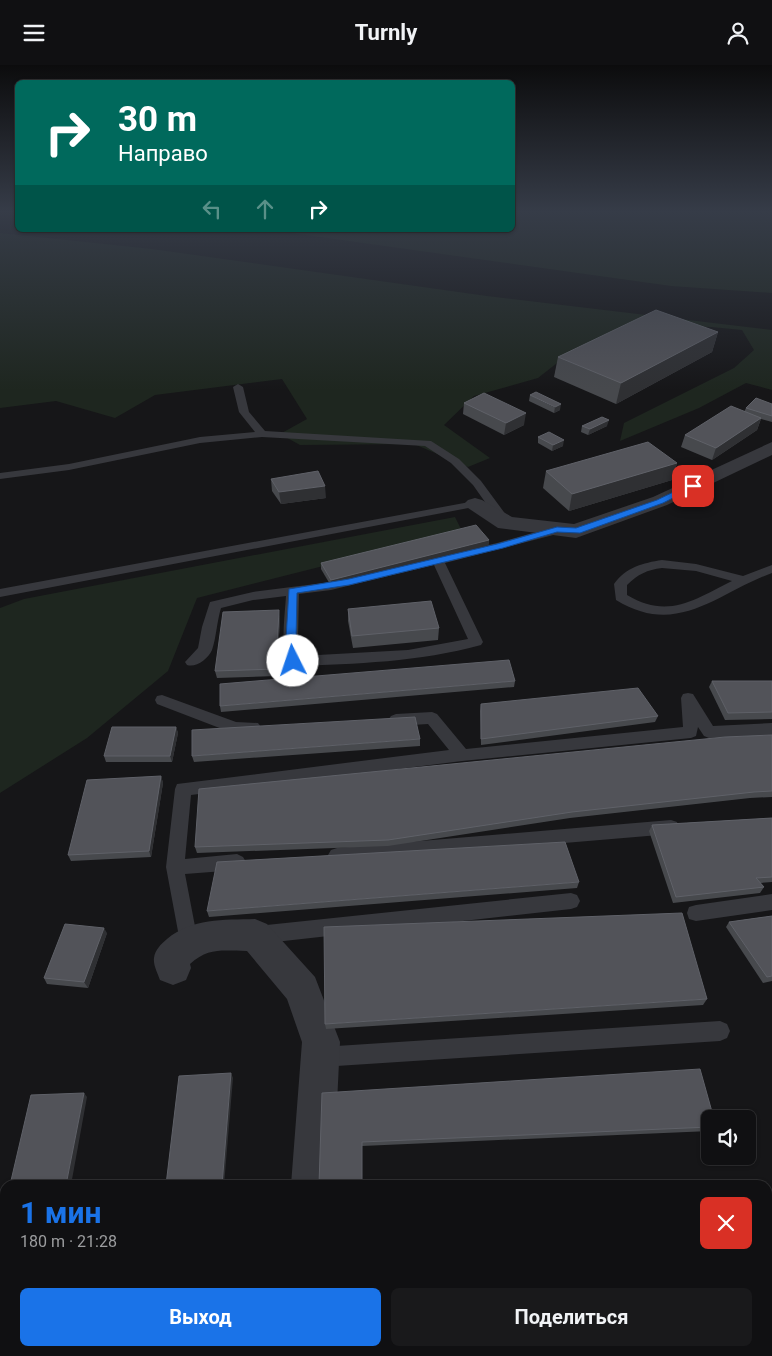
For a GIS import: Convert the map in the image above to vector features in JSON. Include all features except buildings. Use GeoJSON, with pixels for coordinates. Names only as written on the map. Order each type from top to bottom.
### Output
{"type":"FeatureCollection","features":[{"type":"Feature","properties":{"kind":"street"},"geometry":{"type":"LineString","coordinates":[[475,504],[506,523],[576,531],[642,509],[772,448]]}},
{"type":"Feature","properties":{"kind":"street"},"geometry":{"type":"LineString","coordinates":[[181,955],[208,936],[255,935],[302,989],[320,1042],[321,1057],[312,1180]]}},
{"type":"Feature","properties":{"kind":"lane"},"geometry":{"type":"LineString","coordinates":[[238,387],[244,412],[262,434]]}},
{"type":"Feature","properties":{"kind":"lane"},"geometry":{"type":"LineString","coordinates":[[0,476],[69,467],[200,440],[262,434],[427,443],[455,461],[477,483],[506,523]]}},
{"type":"Feature","properties":{"kind":"lane"},"geometry":{"type":"LineString","coordinates":[[0,593],[475,504]]}},
{"type":"Feature","properties":{"kind":"lane"},"geometry":{"type":"LineString","coordinates":[[192,662],[205,650],[215,605],[253,596],[331,586],[500,546],[557,529]]}},
{"type":"Feature","properties":{"kind":"lane"},"geometry":{"type":"LineString","coordinates":[[292,591],[291,639],[293,661],[358,659],[446,651],[476,642],[438,561]]}},
{"type":"Feature","properties":{"kind":"lane"},"geometry":{"type":"LineString","coordinates":[[744,580],[685,566],[644,566],[628,574],[620,584],[621,597],[631,605],[650,609],[690,608],[744,580],[772,569]]}},
{"type":"Feature","properties":{"kind":"lane"},"geometry":{"type":"LineString","coordinates":[[181,955],[175,867],[183,789],[462,755],[691,732],[688,698],[709,732],[772,729]]}},
{"type":"Feature","properties":{"kind":"lane"},"geometry":{"type":"LineString","coordinates":[[162,700],[235,728],[264,727]]}},
{"type":"Feature","properties":{"kind":"lane"},"geometry":{"type":"LineString","coordinates":[[382,721],[432,718],[462,755]]}},
{"type":"Feature","properties":{"kind":"lane"},"geometry":{"type":"LineString","coordinates":[[337,855],[683,826]]}},
{"type":"Feature","properties":{"kind":"lane"},"geometry":{"type":"LineString","coordinates":[[175,867],[245,861]]}},
{"type":"Feature","properties":{"kind":"lane"},"geometry":{"type":"LineString","coordinates":[[255,935],[571,901]]}},
{"type":"Feature","properties":{"kind":"lane"},"geometry":{"type":"LineString","coordinates":[[696,913],[772,902]]}},
{"type":"Feature","properties":{"kind":"lane"},"geometry":{"type":"LineString","coordinates":[[321,1057],[720,1031]]}},
{"type":"Feature","properties":{"kind":"shaded area"},"geometry":{"type":"Polygon","coordinates":[[[0,270],[303,270],[487,296],[772,330],[772,390],[746,383],[699,408],[620,441],[624,423],[734,368],[754,350],[742,330],[668,326],[566,356],[538,378],[474,396],[444,425],[490,458],[468,467],[414,444],[300,445],[280,434],[307,419],[282,379],[155,395],[115,418],[56,401],[0,408],[0,270]]]}},
{"type":"Feature","properties":{"kind":"shaded area"},"geometry":{"type":"Polygon","coordinates":[[[558,270],[772,270],[772,293],[671,286],[558,270]]]}},
{"type":"Feature","properties":{"kind":"shaded area"},"geometry":{"type":"Polygon","coordinates":[[[455,517],[462,531],[197,598],[168,671],[87,738],[0,793],[0,608],[24,599],[455,517]]]}},
{"type":"Feature","properties":{"kind":"route"},"geometry":{"type":"LineString","coordinates":[[293,661],[291,639],[292,591],[349,582],[500,546],[557,529],[576,531],[614,519],[693,486]]}}]}
